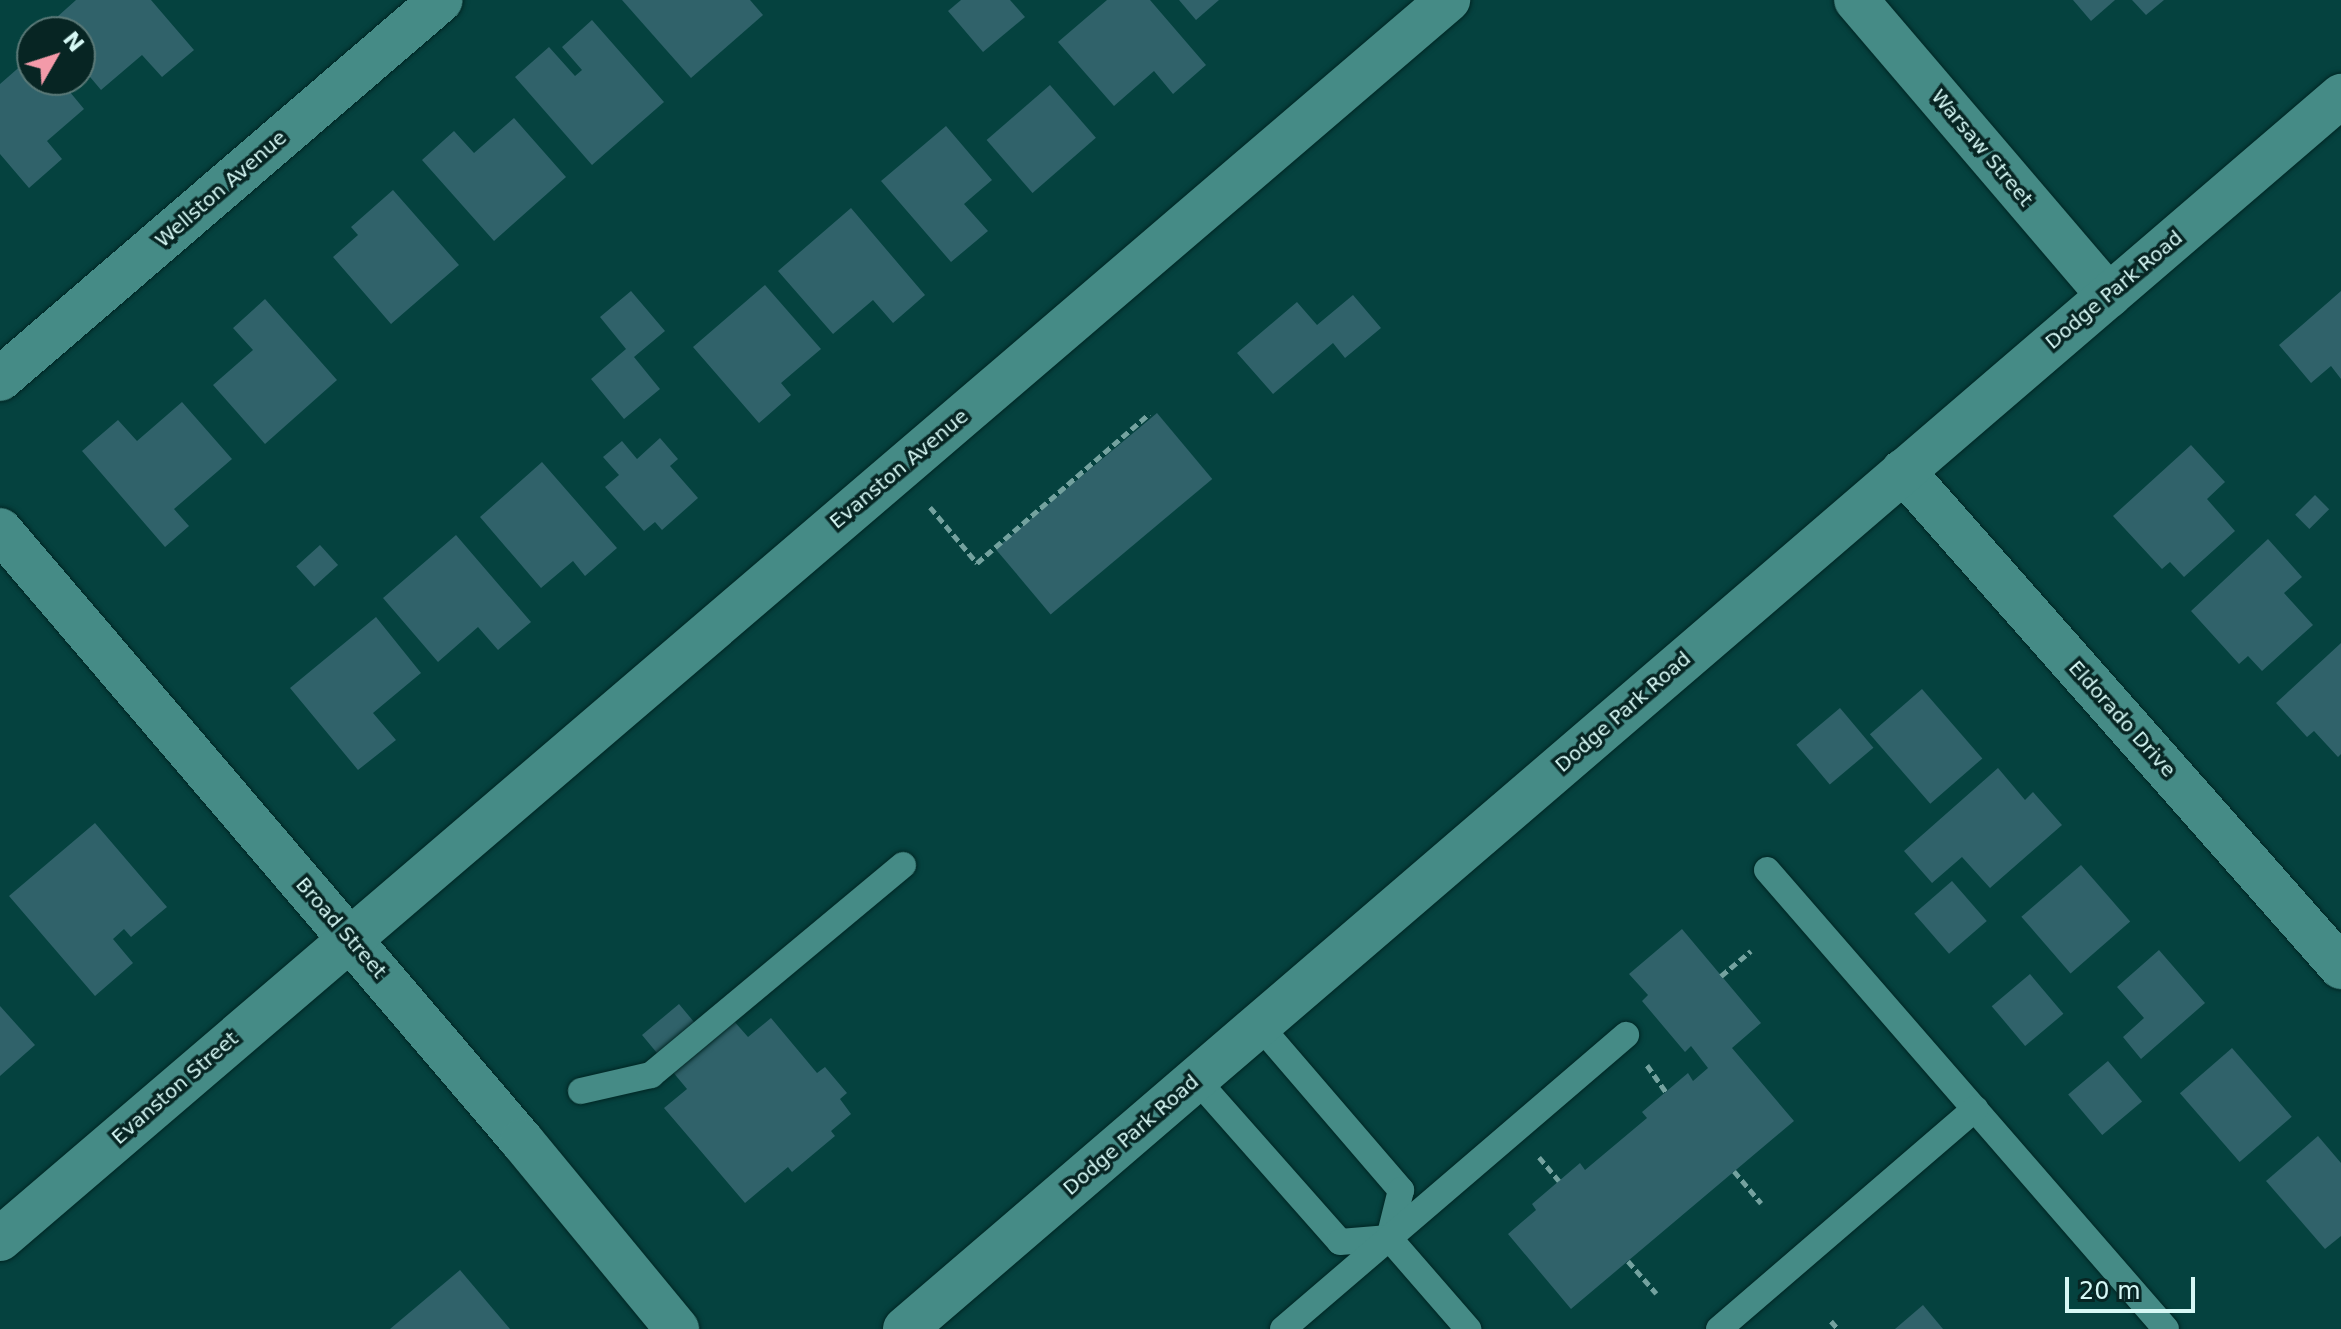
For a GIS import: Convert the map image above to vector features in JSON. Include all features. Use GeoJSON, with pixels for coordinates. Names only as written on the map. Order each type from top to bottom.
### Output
{"type":"FeatureCollection","features":[{"type":"Feature","properties":{"kind":"street","name":"Wellston Avenue"},"geometry":{"type":"LineString","coordinates":[[0,379],[441,0]]}},
{"type":"Feature","properties":{"kind":"street","name":"Evanston Avenue"},"geometry":{"type":"LineString","coordinates":[[350,938],[1448,0]]}},
{"type":"Feature","properties":{"kind":"street","name":"Warsaw Street"},"geometry":{"type":"LineString","coordinates":[[1856,0],[2109,296]]}},
{"type":"Feature","properties":{"kind":"street","name":"Dodge Park Road"},"geometry":{"type":"LineString","coordinates":[[905,1329],[2341,96]]}},
{"type":"Feature","properties":{"kind":"street","name":"Eldorado Drive"},"geometry":{"type":"LineString","coordinates":[[1903,471],[2341,967]]}},
{"type":"Feature","properties":{"kind":"street","name":"Broad Street"},"geometry":{"type":"LineString","coordinates":[[0,530],[350,938],[677,1329]]}},
{"type":"Feature","properties":{"kind":"street","name":"Evanston Street"},"geometry":{"type":"LineString","coordinates":[[0,1239],[350,938]]}},
{"type":"Feature","properties":{"kind":"lane"},"geometry":{"type":"LineString","coordinates":[[581,1091],[651,1075],[903,865]]}},
{"type":"Feature","properties":{"kind":"lane"},"geometry":{"type":"LineString","coordinates":[[1767,870],[2166,1329]]}},
{"type":"Feature","properties":{"kind":"lane"},"geometry":{"type":"LineString","coordinates":[[1259,1025],[1401,1190],[1389,1238]]}},
{"type":"Feature","properties":{"kind":"lane"},"geometry":{"type":"LineString","coordinates":[[1283,1329],[1626,1035]]}},
{"type":"Feature","properties":{"kind":"lane"},"geometry":{"type":"LineString","coordinates":[[1196,1079],[1340,1242],[1389,1238]]}},
{"type":"Feature","properties":{"kind":"lane"},"geometry":{"type":"LineString","coordinates":[[1719,1329],[1975,1109]]}},
{"type":"Feature","properties":{"kind":"lane"},"geometry":{"type":"LineString","coordinates":[[1389,1238],[1468,1329]]}},
{"type":"Feature","properties":{"kind":"path"},"geometry":{"type":"LineString","coordinates":[[930,507],[977,563],[1149,414]]}},
{"type":"Feature","properties":{"kind":"path"},"geometry":{"type":"LineString","coordinates":[[1721,976],[1751,951]]}},
{"type":"Feature","properties":{"kind":"path"},"geometry":{"type":"LineString","coordinates":[[1647,1061],[1647,1069],[1666,1092]]}},
{"type":"Feature","properties":{"kind":"path"},"geometry":{"type":"LineString","coordinates":[[1538,1156],[1559,1181]]}},
{"type":"Feature","properties":{"kind":"path"},"geometry":{"type":"LineString","coordinates":[[1734,1171],[1761,1203]]}},
{"type":"Feature","properties":{"kind":"path"},"geometry":{"type":"LineString","coordinates":[[1628,1261],[1656,1293]]}},
{"type":"Feature","properties":{"kind":"path"},"geometry":{"type":"LineString","coordinates":[[1831,1321],[1838,1329]]}},
{"type":"Feature","properties":{"kind":"building"},"geometry":{"type":"Polygon","coordinates":[[[76,0],[151,0],[194,50],[162,77],[142,55],[101,90],[96,84],[96,16],[58,16],[76,0]]]}},
{"type":"Feature","properties":{"kind":"building"},"geometry":{"type":"Polygon","coordinates":[[[622,0],[750,0],[763,15],[691,78],[622,0]]]}},
{"type":"Feature","properties":{"kind":"building"},"geometry":{"type":"Polygon","coordinates":[[[961,0],[1010,0],[1025,17],[983,52],[948,11],[961,0]]]}},
{"type":"Feature","properties":{"kind":"building"},"geometry":{"type":"Polygon","coordinates":[[[1107,0],[1150,0],[1206,65],[1173,94],[1154,71],[1114,106],[1058,42],[1107,0]]]}},
{"type":"Feature","properties":{"kind":"building"},"geometry":{"type":"Polygon","coordinates":[[[1179,0],[1219,0],[1196,20],[1179,0]]]}},
{"type":"Feature","properties":{"kind":"building"},"geometry":{"type":"Polygon","coordinates":[[[2073,0],[2115,0],[2091,21],[2073,0]]]}},
{"type":"Feature","properties":{"kind":"building"},"geometry":{"type":"Polygon","coordinates":[[[2132,0],[2164,0],[2146,15],[2132,0]]]}},
{"type":"Feature","properties":{"kind":"building"},"geometry":{"type":"Polygon","coordinates":[[[592,20],[664,102],[592,165],[515,77],[549,47],[575,76],[582,70],[562,47],[592,20]]]}},
{"type":"Feature","properties":{"kind":"building"},"geometry":{"type":"Polygon","coordinates":[[[16,70],[16,96],[73,96],[84,109],[47,141],[62,159],[29,188],[0,154],[0,84],[16,70]]]}},
{"type":"Feature","properties":{"kind":"building"},"geometry":{"type":"Polygon","coordinates":[[[1050,85],[1096,138],[1033,193],[987,140],[1050,85]]]}},
{"type":"Feature","properties":{"kind":"building"},"geometry":{"type":"Polygon","coordinates":[[[514,118],[566,177],[494,241],[422,160],[454,131],[474,153],[514,118]]]}},
{"type":"Feature","properties":{"kind":"building"},"geometry":{"type":"Polygon","coordinates":[[[946,126],[992,180],[964,204],[988,231],[951,262],[881,181],[946,126]]]}},
{"type":"Feature","properties":{"kind":"building"},"geometry":{"type":"Polygon","coordinates":[[[393,190],[459,265],[391,324],[333,257],[358,235],[351,227],[393,190]]]}},
{"type":"Feature","properties":{"kind":"building"},"geometry":{"type":"Polygon","coordinates":[[[851,208],[925,295],[893,323],[873,300],[833,334],[778,271],[851,208]]]}},
{"type":"Feature","properties":{"kind":"building"},"geometry":{"type":"Polygon","coordinates":[[[765,285],[821,349],[781,383],[791,395],[759,423],[693,347],[765,285]]]}},
{"type":"Feature","properties":{"kind":"building"},"geometry":{"type":"Polygon","coordinates":[[[631,291],[665,331],[634,357],[660,389],[624,419],[591,379],[626,349],[600,317],[631,291]]]}},
{"type":"Feature","properties":{"kind":"building"},"geometry":{"type":"Polygon","coordinates":[[[2341,291],[2341,379],[2331,366],[2311,383],[2279,345],[2341,291]]]}},
{"type":"Feature","properties":{"kind":"building"},"geometry":{"type":"Polygon","coordinates":[[[1353,295],[1381,328],[1345,358],[1333,343],[1273,394],[1237,353],[1297,302],[1317,325],[1353,295]]]}},
{"type":"Feature","properties":{"kind":"building"},"geometry":{"type":"Polygon","coordinates":[[[265,299],[337,380],[265,444],[213,385],[253,350],[233,328],[265,299]]]}},
{"type":"Feature","properties":{"kind":"building"},"geometry":{"type":"Polygon","coordinates":[[[182,402],[232,459],[174,509],[189,526],[165,547],[82,451],[118,420],[137,441],[182,402]]]}},
{"type":"Feature","properties":{"kind":"building"},"geometry":{"type":"Polygon","coordinates":[[[1157,413],[1212,479],[1051,615],[995,549],[1157,413]]]}},
{"type":"Feature","properties":{"kind":"building"},"geometry":{"type":"Polygon","coordinates":[[[660,438],[678,459],[670,466],[698,498],[662,530],[655,522],[644,531],[605,487],[619,475],[603,457],[622,441],[637,459],[660,438]]]}},
{"type":"Feature","properties":{"kind":"building"},"geometry":{"type":"Polygon","coordinates":[[[2191,445],[2225,482],[2207,499],[2235,531],[2184,577],[2170,562],[2162,569],[2113,516],[2191,445]]]}},
{"type":"Feature","properties":{"kind":"building"},"geometry":{"type":"Polygon","coordinates":[[[542,462],[617,548],[585,576],[573,561],[541,588],[480,517],[542,462]]]}},
{"type":"Feature","properties":{"kind":"building"},"geometry":{"type":"Polygon","coordinates":[[[2315,495],[2329,509],[2309,529],[2295,515],[2315,495]]]}},
{"type":"Feature","properties":{"kind":"building"},"geometry":{"type":"Polygon","coordinates":[[[456,535],[531,622],[498,650],[478,627],[438,662],[383,598],[456,535]]]}},
{"type":"Feature","properties":{"kind":"building"},"geometry":{"type":"Polygon","coordinates":[[[2268,539],[2302,577],[2284,593],[2313,625],[2262,671],[2248,656],[2239,664],[2191,611],[2268,539]]]}},
{"type":"Feature","properties":{"kind":"building"},"geometry":{"type":"Polygon","coordinates":[[[320,545],[338,565],[314,586],[296,566],[320,545]]]}},
{"type":"Feature","properties":{"kind":"building"},"geometry":{"type":"Polygon","coordinates":[[[376,617],[421,673],[373,713],[396,740],[358,770],[290,688],[376,617]]]}},
{"type":"Feature","properties":{"kind":"building"},"geometry":{"type":"Polygon","coordinates":[[[2341,643],[2341,754],[2338,757],[2314,731],[2307,737],[2276,703],[2341,643]]]}},
{"type":"Feature","properties":{"kind":"building"},"geometry":{"type":"Polygon","coordinates":[[[1922,689],[1982,758],[1930,804],[1870,734],[1922,689]]]}},
{"type":"Feature","properties":{"kind":"building"},"geometry":{"type":"Polygon","coordinates":[[[1840,708],[1873,748],[1830,784],[1796,745],[1840,708]]]}},
{"type":"Feature","properties":{"kind":"building"},"geometry":{"type":"Polygon","coordinates":[[[1998,768],[2025,800],[2033,792],[2062,825],[1990,888],[1962,857],[1932,883],[1904,851],[1998,768]]]}},
{"type":"Feature","properties":{"kind":"building"},"geometry":{"type":"Polygon","coordinates":[[[95,823],[167,907],[131,937],[124,929],[113,939],[133,963],[95,996],[9,896],[95,823]]]}},
{"type":"Feature","properties":{"kind":"building"},"geometry":{"type":"Polygon","coordinates":[[[2081,865],[2130,922],[2071,973],[2021,917],[2081,865]]]}},
{"type":"Feature","properties":{"kind":"building"},"geometry":{"type":"Polygon","coordinates":[[[1952,881],[1987,921],[1949,954],[1914,914],[1952,881]]]}},
{"type":"Feature","properties":{"kind":"building"},"geometry":{"type":"Polygon","coordinates":[[[1682,929],[1761,1023],[1732,1048],[1794,1121],[1571,1309],[1508,1234],[1536,1210],[1532,1204],[1580,1163],[1585,1170],[1647,1118],[1642,1112],[1688,1073],[1693,1081],[1708,1068],[1691,1046],[1685,1052],[1642,1001],[1648,995],[1629,974],[1682,929]]]}},
{"type":"Feature","properties":{"kind":"building"},"geometry":{"type":"Polygon","coordinates":[[[2159,950],[2205,1003],[2141,1059],[2123,1037],[2144,1018],[2117,987],[2159,950]]]}},
{"type":"Feature","properties":{"kind":"building"},"geometry":{"type":"Polygon","coordinates":[[[2030,974],[2063,1014],[2025,1046],[1992,1006],[2030,974]]]}},
{"type":"Feature","properties":{"kind":"building"},"geometry":{"type":"Polygon","coordinates":[[[679,1004],[709,1040],[733,1020],[748,1037],[771,1018],[817,1073],[825,1067],[847,1093],[840,1099],[851,1114],[831,1131],[835,1136],[792,1172],[788,1167],[745,1203],[664,1108],[687,1089],[642,1035],[679,1004]]]}},
{"type":"Feature","properties":{"kind":"building"},"geometry":{"type":"Polygon","coordinates":[[[0,1006],[35,1045],[0,1076],[0,1006]]]}},
{"type":"Feature","properties":{"kind":"building"},"geometry":{"type":"Polygon","coordinates":[[[2232,1048],[2292,1117],[2240,1162],[2180,1093],[2232,1048]]]}},
{"type":"Feature","properties":{"kind":"building"},"geometry":{"type":"Polygon","coordinates":[[[2108,1061],[2142,1102],[2102,1135],[2068,1094],[2108,1061]]]}},
{"type":"Feature","properties":{"kind":"building"},"geometry":{"type":"Polygon","coordinates":[[[2318,1136],[2341,1163],[2341,1236],[2325,1249],[2266,1181],[2318,1136]]]}},
{"type":"Feature","properties":{"kind":"building"},"geometry":{"type":"Polygon","coordinates":[[[460,1270],[510,1329],[390,1329],[460,1270]]]}},
{"type":"Feature","properties":{"kind":"building"},"geometry":{"type":"Polygon","coordinates":[[[1923,1305],[1943,1329],[1895,1329],[1923,1305]]]}}]}
